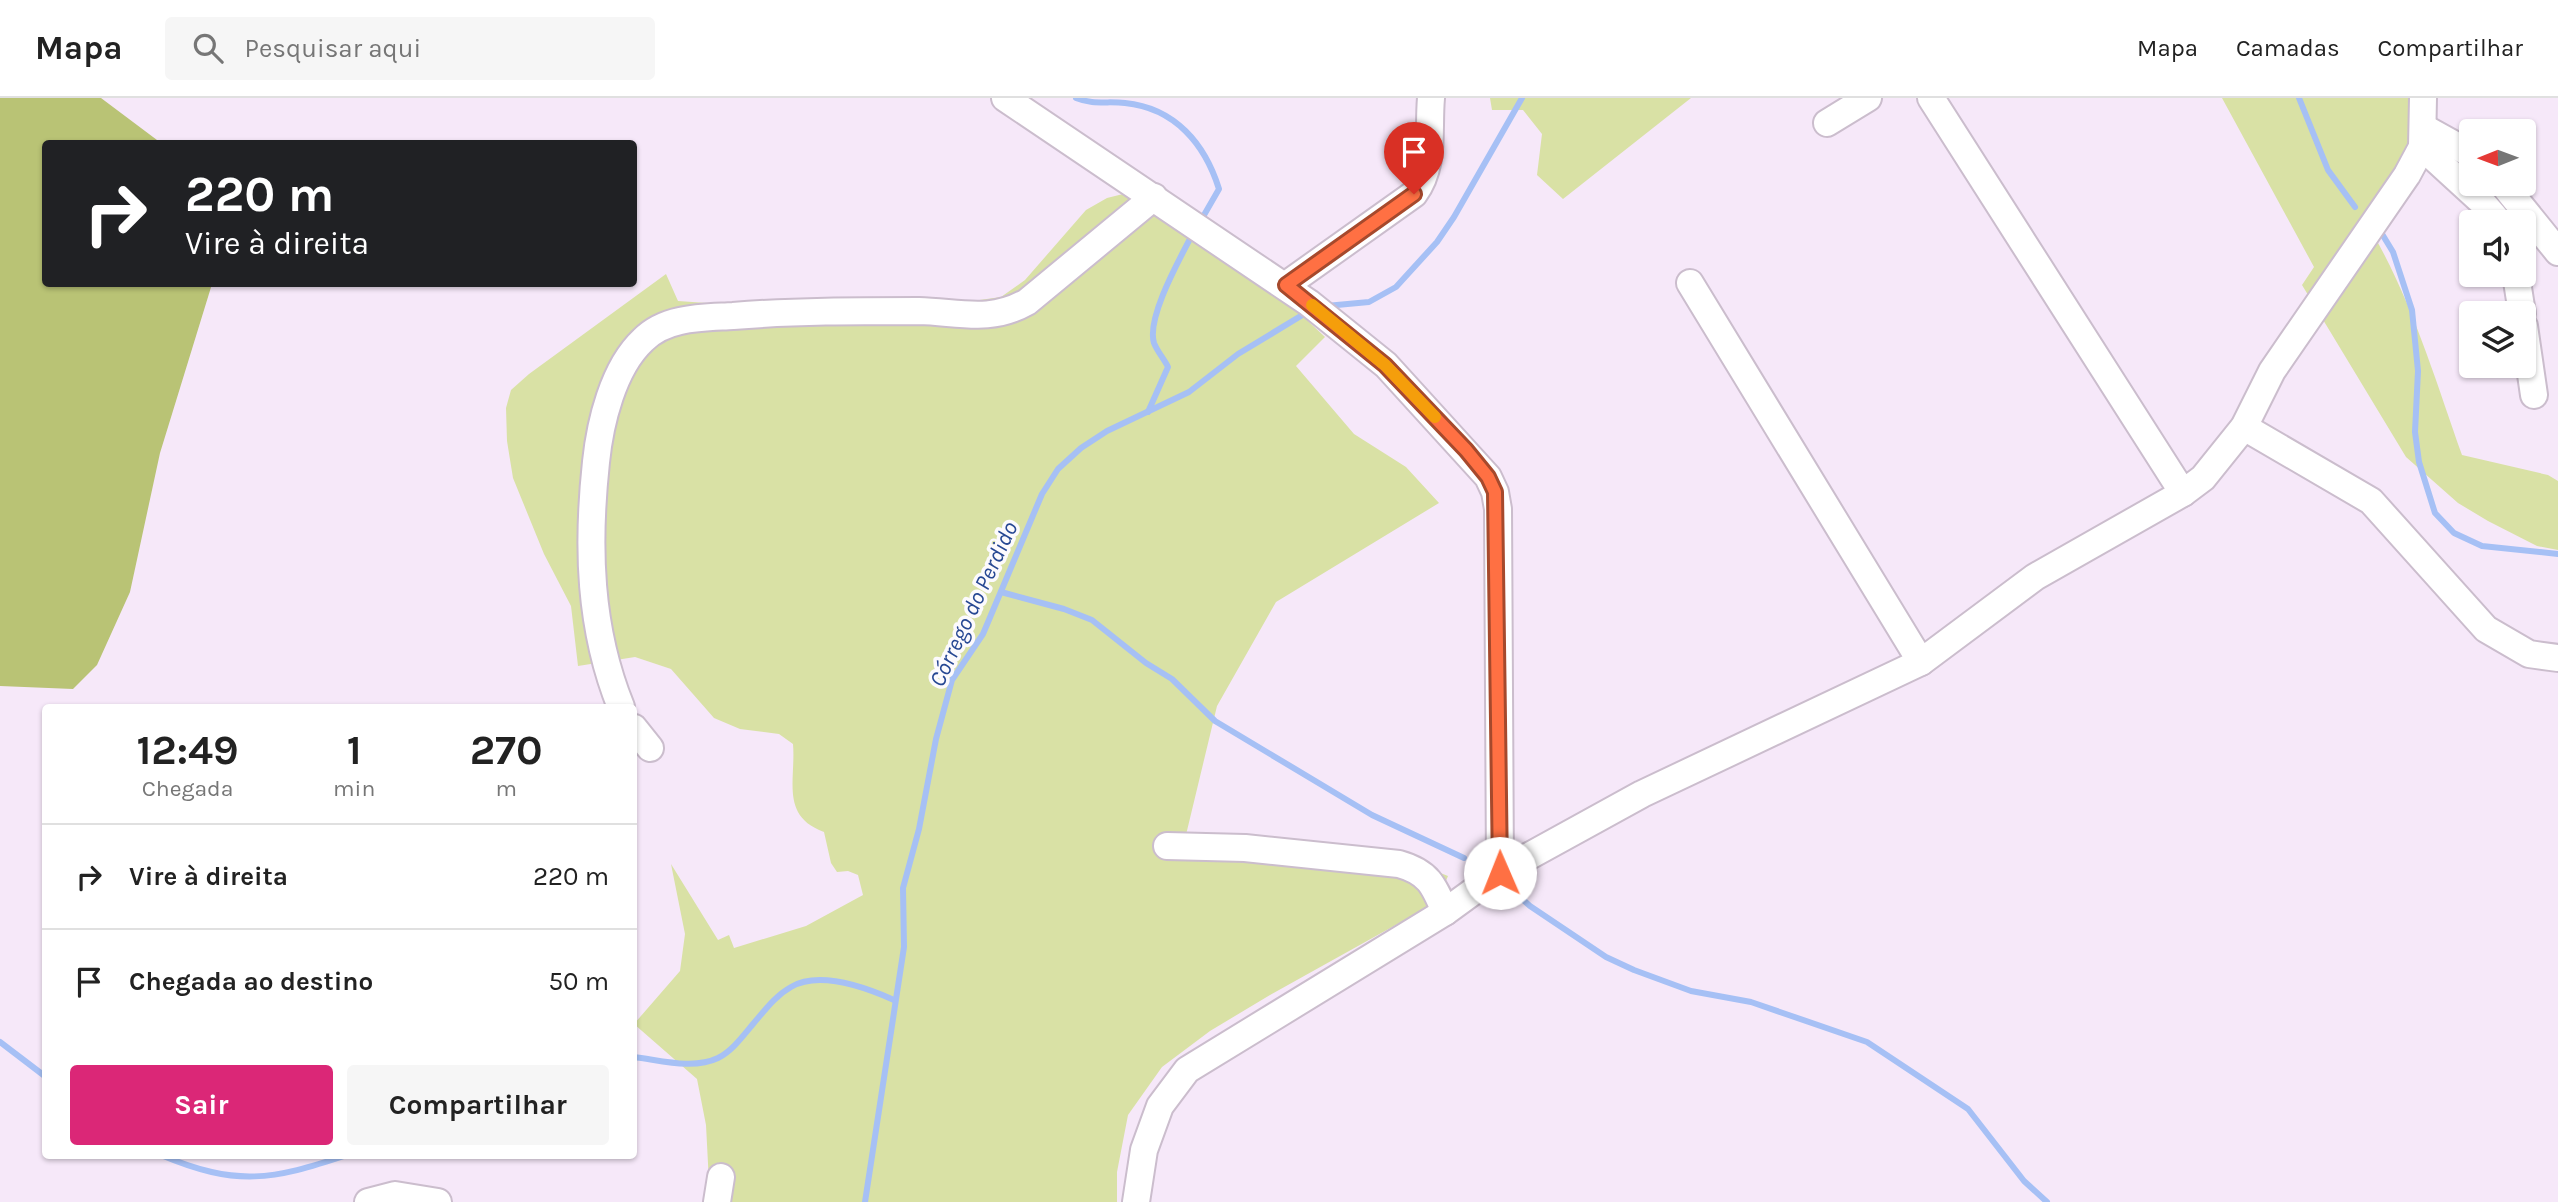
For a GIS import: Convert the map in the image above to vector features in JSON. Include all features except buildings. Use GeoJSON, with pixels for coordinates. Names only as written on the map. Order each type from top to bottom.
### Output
{"type":"FeatureCollection","features":[{"type":"Feature","properties":{"kind":"street"},"geometry":{"type":"LineString","coordinates":[[1005,98],[1309,303],[1385,365],[1488,477],[1495,492],[1500,873]]}},
{"type":"Feature","properties":{"kind":"street"},"geometry":{"type":"LineString","coordinates":[[1286,285],[1414,194],[1424,181],[1428,164],[1430,98]]}},
{"type":"Feature","properties":{"kind":"street"},"geometry":{"type":"LineString","coordinates":[[1827,123],[1868,98]]}},
{"type":"Feature","properties":{"kind":"street"},"geometry":{"type":"LineString","coordinates":[[1931,98],[2183,493]]}},
{"type":"Feature","properties":{"kind":"street"},"geometry":{"type":"LineString","coordinates":[[1136,1202],[1144,1150],[1160,1106],[1187,1070],[1445,912],[1500,873],[1642,794],[1921,662],[2035,577],[2183,493],[2203,478],[2244,426],[2272,371],[2407,175],[2423,138],[2423,98]]}},
{"type":"Feature","properties":{"kind":"street"},"geometry":{"type":"LineString","coordinates":[[2423,138],[2459,150]]}},
{"type":"Feature","properties":{"kind":"street"},"geometry":{"type":"LineString","coordinates":[[2423,138],[2489,210]]}},
{"type":"Feature","properties":{"kind":"street"},"geometry":{"type":"LineString","coordinates":[[2513,196],[2558,252]]}},
{"type":"Feature","properties":{"kind":"street"},"geometry":{"type":"LineString","coordinates":[[620,704],[607,671],[597,621],[590,576],[589,523],[598,440],[628,358],[643,340],[662,326],[695,319],[761,314],[920,311],[992,316],[1011,311],[1027,302],[1154,197]]}},
{"type":"Feature","properties":{"kind":"street"},"geometry":{"type":"LineString","coordinates":[[1690,283],[1921,662]]}},
{"type":"Feature","properties":{"kind":"street"},"geometry":{"type":"LineString","coordinates":[[2532,378],[2534,395]]}},
{"type":"Feature","properties":{"kind":"street"},"geometry":{"type":"LineString","coordinates":[[2244,426],[2371,501],[2486,629],[2529,654],[2558,658]]}},
{"type":"Feature","properties":{"kind":"street"},"geometry":{"type":"LineString","coordinates":[[637,732],[650,748]]}},
{"type":"Feature","properties":{"kind":"street"},"geometry":{"type":"LineString","coordinates":[[1167,846],[1245,848],[1399,864],[1425,874],[1433,882],[1445,912]]}},
{"type":"Feature","properties":{"kind":"street"},"geometry":{"type":"LineString","coordinates":[[368,1202],[395,1195],[438,1202]]}},
{"type":"Feature","properties":{"kind":"green space"},"geometry":{"type":"Polygon","coordinates":[[[0,98],[101,98],[157,140],[42,140],[42,287],[211,287],[160,453],[130,592],[97,665],[73,689],[0,686],[0,98]]]}},
{"type":"Feature","properties":{"kind":"green space"},"geometry":{"type":"Polygon","coordinates":[[[1490,98],[1691,98],[1563,199],[1537,175],[1542,134],[1523,110],[1492,110],[1490,98]]]}},
{"type":"Feature","properties":{"kind":"green space"},"geometry":{"type":"Polygon","coordinates":[[[2222,98],[2409,98],[2422,128],[2363,217],[2407,303],[2462,455],[2548,475],[2558,481],[2558,550],[2537,546],[2458,503],[2406,457],[2302,285],[2314,267],[2222,98]]]}},
{"type":"Feature","properties":{"kind":"green space"},"geometry":{"type":"Polygon","coordinates":[[[1135,191],[1274,289],[1325,337],[1296,366],[1354,434],[1406,467],[1439,503],[1276,602],[1217,706],[1185,839],[1405,859],[1448,876],[1437,902],[1210,1031],[1162,1067],[1128,1115],[1117,1172],[1117,1202],[710,1202],[706,1125],[697,1079],[637,1027],[637,1021],[680,971],[685,934],[671,864],[718,940],[729,935],[734,948],[806,926],[863,895],[858,875],[848,871],[837,872],[831,863],[824,832],[801,817],[796,807],[793,796],[793,744],[779,734],[740,729],[714,718],[671,669],[635,657],[578,666],[571,606],[544,554],[513,478],[507,441],[506,408],[511,390],[666,274],[678,301],[707,303],[958,303],[1001,297],[1025,280],[1086,210],[1107,198],[1135,191]]]}},
{"type":"Feature","properties":{"kind":"waterway"},"geometry":{"type":"LineString","coordinates":[[1076,98],[1143,106],[1159,112],[1186,131],[1205,157],[1219,189],[1200,222]]}},
{"type":"Feature","properties":{"kind":"waterway","name":"Córrego do Perdido"},"geometry":{"type":"LineString","coordinates":[[1326,306],[1369,302],[1396,287],[1437,242],[1454,217],[1522,98]]}},
{"type":"Feature","properties":{"kind":"waterway"},"geometry":{"type":"LineString","coordinates":[[2299,98],[2328,170],[2355,207]]}},
{"type":"Feature","properties":{"kind":"waterway"},"geometry":{"type":"LineString","coordinates":[[2379,229],[2393,252],[2412,310],[2418,371],[2415,432],[2419,462],[2435,513],[2454,533],[2482,546],[2558,554]]}},
{"type":"Feature","properties":{"kind":"waterway"},"geometry":{"type":"LineString","coordinates":[[1148,412],[1168,367],[1154,343],[1155,318],[1166,286],[1194,231]]}},
{"type":"Feature","properties":{"kind":"waterway","name":"Córrego do Perdido"},"geometry":{"type":"LineString","coordinates":[[865,1202],[904,947],[903,888],[919,829],[936,739],[952,680],[983,634],[1042,494],[1058,469],[1081,448],[1107,431],[1189,392],[1238,354],[1309,311]]}},
{"type":"Feature","properties":{"kind":"waterway"},"geometry":{"type":"LineString","coordinates":[[1001,592],[1064,609],[1092,620],[1146,663],[1172,679],[1215,721],[1372,815],[1464,858]]}},
{"type":"Feature","properties":{"kind":"waterway"},"geometry":{"type":"LineString","coordinates":[[1502,881],[1530,906],[1606,957],[1634,970],[1691,991],[1751,1002],[1867,1042],[1968,1109],[2024,1181],[2047,1202]]}},
{"type":"Feature","properties":{"kind":"waterway"},"geometry":{"type":"LineString","coordinates":[[637,1057],[687,1064],[718,1058],[737,1043],[775,999],[803,982],[829,980],[894,1000]]}},
{"type":"Feature","properties":{"kind":"waterway"},"geometry":{"type":"LineString","coordinates":[[0,1042],[42,1074]]}},
{"type":"Feature","properties":{"kind":"waterway"},"geometry":{"type":"LineString","coordinates":[[172,1159],[233,1176],[275,1174],[334,1159]]}},
{"type":"Feature","properties":{"kind":"slow traffic"},"geometry":{"type":"LineString","coordinates":[[1312,305],[1385,365],[1435,417]]}},
{"type":"Feature","properties":{"kind":"route"},"geometry":{"type":"LineString","coordinates":[[1414,194],[1286,285],[1385,365],[1466,450],[1488,477],[1495,492],[1498,509],[1500,873]]}}]}
